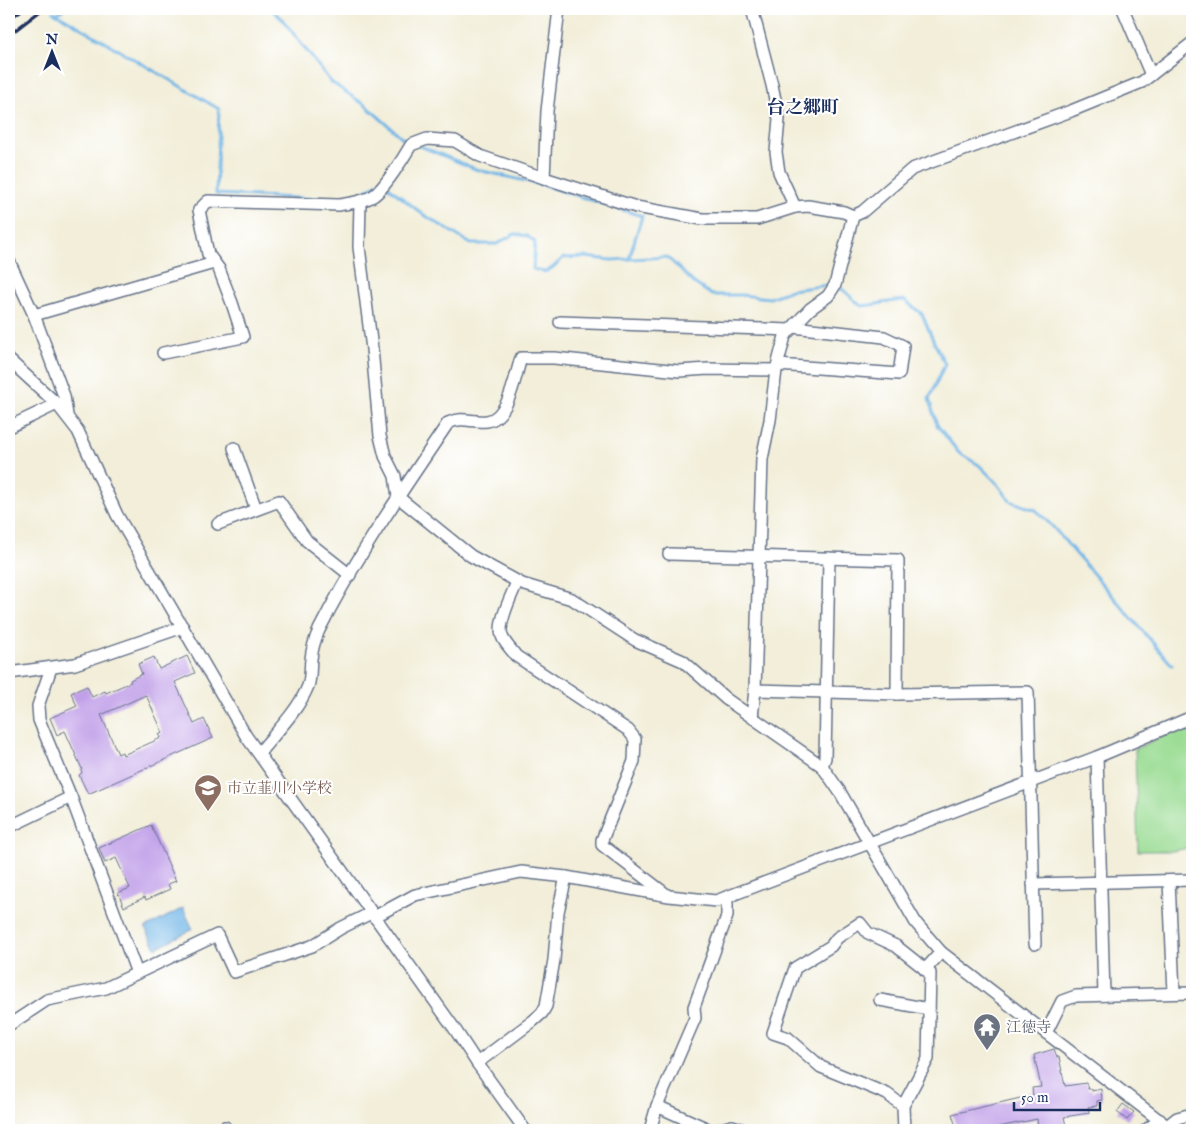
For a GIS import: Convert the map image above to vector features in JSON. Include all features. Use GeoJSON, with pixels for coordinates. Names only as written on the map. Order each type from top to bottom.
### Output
{"type":"FeatureCollection","features":[{"type":"Feature","properties":{"kind":"street"},"geometry":{"type":"LineString","coordinates":[[544,178],[548,111],[559,9]]}},
{"type":"Feature","properties":{"kind":"street"},"geometry":{"type":"LineString","coordinates":[[752,9],[779,119],[776,152],[779,172],[795,207]]}},
{"type":"Feature","properties":{"kind":"street"},"geometry":{"type":"LineString","coordinates":[[1124,9],[1151,75]]}},
{"type":"Feature","properties":{"kind":"street"},"geometry":{"type":"LineString","coordinates":[[163,353],[243,338],[232,303],[218,269],[208,254],[199,210],[208,201],[339,205],[360,202],[374,195],[402,161],[411,145],[426,139],[455,141],[480,156],[636,207],[702,219],[757,219],[795,207],[808,206],[844,212],[853,216],[862,212],[912,169],[1078,108],[1142,82],[1192,43]]}},
{"type":"Feature","properties":{"kind":"street"},"geometry":{"type":"LineString","coordinates":[[360,202],[359,247],[372,349],[380,436],[385,456],[395,476],[398,497],[471,556],[517,582],[572,599],[636,640],[683,661],[726,699],[822,766],[870,843],[916,923],[942,952],[1166,1125]]}},
{"type":"Feature","properties":{"kind":"street"},"geometry":{"type":"LineString","coordinates":[[752,717],[755,690],[762,459],[770,420],[777,367],[785,336],[810,309],[828,296],[835,285],[853,216]]}},
{"type":"Feature","properties":{"kind":"street"},"geometry":{"type":"LineString","coordinates":[[9,261],[34,315],[64,396],[67,416]]}},
{"type":"Feature","properties":{"kind":"street"},"geometry":{"type":"LineString","coordinates":[[34,315],[214,263]]}},
{"type":"Feature","properties":{"kind":"street"},"geometry":{"type":"LineString","coordinates":[[259,753],[297,707],[309,684],[315,640],[350,575],[398,497],[448,423],[458,419],[488,421],[497,417],[505,409],[521,358],[554,358],[679,371],[777,367],[899,374],[902,346],[884,337],[791,328],[560,322]]}},
{"type":"Feature","properties":{"kind":"street"},"geometry":{"type":"LineString","coordinates":[[9,360],[57,404],[78,431],[117,515],[246,736],[525,1130]]}},
{"type":"Feature","properties":{"kind":"street"},"geometry":{"type":"LineString","coordinates":[[9,427],[57,404]]}},
{"type":"Feature","properties":{"kind":"street"},"geometry":{"type":"LineString","coordinates":[[234,448],[256,510]]}},
{"type":"Feature","properties":{"kind":"street"},"geometry":{"type":"LineString","coordinates":[[218,524],[279,501],[307,541],[350,575]]}},
{"type":"Feature","properties":{"kind":"street"},"geometry":{"type":"LineString","coordinates":[[669,554],[898,560],[897,694]]}},
{"type":"Feature","properties":{"kind":"street"},"geometry":{"type":"LineString","coordinates":[[822,766],[825,758],[829,558]]}},
{"type":"Feature","properties":{"kind":"street"},"geometry":{"type":"LineString","coordinates":[[517,582],[501,626],[501,636],[507,645],[516,656],[628,730],[635,739],[634,761],[602,840],[602,845],[669,896]]}},
{"type":"Feature","properties":{"kind":"street"},"geometry":{"type":"LineString","coordinates":[[9,673],[75,664],[183,628]]}},
{"type":"Feature","properties":{"kind":"street"},"geometry":{"type":"LineString","coordinates":[[51,668],[38,706],[39,720],[72,797],[138,973]]}},
{"type":"Feature","properties":{"kind":"street"},"geometry":{"type":"LineString","coordinates":[[755,690],[897,694],[1028,692],[1035,944]]}},
{"type":"Feature","properties":{"kind":"street"},"geometry":{"type":"LineString","coordinates":[[9,1025],[47,1000],[106,988],[217,935],[234,972],[312,946],[341,928],[408,898],[429,891],[521,872],[566,877],[669,896],[716,901],[1097,757],[1192,717]]}},
{"type":"Feature","properties":{"kind":"street"},"geometry":{"type":"LineString","coordinates":[[1097,757],[1104,995]]}},
{"type":"Feature","properties":{"kind":"street"},"geometry":{"type":"LineString","coordinates":[[9,827],[72,797]]}},
{"type":"Feature","properties":{"kind":"street"},"geometry":{"type":"LineString","coordinates":[[476,1063],[534,1021],[546,1006],[554,960],[558,912],[566,877]]}},
{"type":"Feature","properties":{"kind":"street"},"geometry":{"type":"LineString","coordinates":[[1033,884],[1192,880]]}},
{"type":"Feature","properties":{"kind":"street"},"geometry":{"type":"LineString","coordinates":[[1169,881],[1174,993]]}},
{"type":"Feature","properties":{"kind":"street"},"geometry":{"type":"LineString","coordinates":[[650,1130],[657,1106],[695,1018],[694,1007],[727,916],[727,897]]}},
{"type":"Feature","properties":{"kind":"street"},"geometry":{"type":"LineString","coordinates":[[902,1106],[887,1094],[821,1068],[788,1038],[773,1033],[795,968],[831,946],[836,938],[860,923],[868,933],[896,946],[930,973],[928,1059],[902,1106],[904,1130]]}},
{"type":"Feature","properties":{"kind":"street"},"geometry":{"type":"LineString","coordinates":[[925,970],[942,952]]}},
{"type":"Feature","properties":{"kind":"street"},"geometry":{"type":"LineString","coordinates":[[1046,1033],[1062,1001],[1076,996],[1192,993]]}},
{"type":"Feature","properties":{"kind":"street"},"geometry":{"type":"LineString","coordinates":[[880,1000],[929,1009]]}},
{"type":"Feature","properties":{"kind":"street"},"geometry":{"type":"LineString","coordinates":[[657,1106],[710,1130]]}},
{"type":"Feature","properties":{"kind":"street"},"geometry":{"type":"LineString","coordinates":[[1146,1130],[1166,1125],[1177,1118],[1192,1114]]}},
{"type":"Feature","properties":{"kind":"street"},"geometry":{"type":"LineString","coordinates":[[717,1130],[732,1126],[744,1130]]}},
{"type":"Feature","properties":{"kind":"green space"},"geometry":{"type":"Polygon","coordinates":[[[1192,724],[1192,847],[1174,851],[1138,851],[1135,749],[1192,724]]]}},
{"type":"Feature","properties":{"kind":"water"},"geometry":{"type":"Polygon","coordinates":[[[183,908],[193,929],[156,948],[145,928],[183,908]]]}},
{"type":"Feature","properties":{"kind":"building"},"geometry":{"type":"Polygon","coordinates":[[[187,656],[195,673],[175,682],[194,724],[204,719],[213,738],[88,794],[79,775],[82,773],[82,769],[65,731],[57,735],[50,718],[77,706],[71,693],[87,686],[92,697],[105,691],[106,693],[131,682],[130,680],[142,674],[138,664],[154,657],[159,669],[187,656]],[[146,695],[101,715],[118,754],[122,752],[123,755],[161,738],[159,734],[163,733],[146,695]]]}},
{"type":"Feature","properties":{"kind":"building"},"geometry":{"type":"Polygon","coordinates":[[[151,825],[176,881],[168,884],[170,889],[146,900],[145,897],[124,907],[118,893],[130,888],[116,858],[105,863],[99,848],[151,825]]]}},
{"type":"Feature","properties":{"kind":"building"},"geometry":{"type":"Polygon","coordinates":[[[1054,1049],[1057,1057],[1059,1057],[1065,1086],[1086,1083],[1088,1089],[1092,1089],[1092,1091],[1101,1089],[1102,1100],[1097,1101],[1097,1106],[1088,1107],[1089,1113],[1064,1117],[1067,1130],[1038,1130],[1037,1119],[994,1128],[994,1130],[957,1130],[952,1114],[1033,1095],[1032,1088],[1041,1087],[1034,1055],[1054,1049]]]}},
{"type":"Feature","properties":{"kind":"building"},"geometry":{"type":"Polygon","coordinates":[[[1123,1104],[1134,1112],[1127,1120],[1117,1112],[1123,1104]]]}},
{"type":"Feature","properties":{"kind":"waterway"},"geometry":{"type":"LineString","coordinates":[[56,14],[64,9]]}},
{"type":"Feature","properties":{"kind":"waterway"},"geometry":{"type":"LineString","coordinates":[[271,9],[282,19],[331,82],[365,105],[405,140],[410,142]]}},
{"type":"Feature","properties":{"kind":"waterway"},"geometry":{"type":"LineString","coordinates":[[54,12],[219,109],[216,194],[315,199]]}},
{"type":"Feature","properties":{"kind":"waterway"},"geometry":{"type":"LineString","coordinates":[[420,146],[478,170],[543,185],[642,216],[629,259]]}},
{"type":"Feature","properties":{"kind":"waterway"},"geometry":{"type":"LineString","coordinates":[[355,198],[381,181]]}},
{"type":"Feature","properties":{"kind":"waterway"},"geometry":{"type":"LineString","coordinates":[[386,185],[421,213],[471,244],[497,244],[514,234],[527,236],[535,242],[533,269],[542,272],[550,270],[563,258],[585,257],[611,260],[667,257],[694,283],[712,295],[770,298],[791,290],[829,285],[842,289],[861,306],[904,300],[922,314],[945,364],[929,399],[937,425],[959,453],[979,465],[998,484],[1010,501],[1036,510],[1053,527],[1172,665]]}},
{"type":"Feature","properties":{"kind":"railway"},"geometry":{"type":"LineString","coordinates":[[9,19],[23,9]]}},
{"type":"Feature","properties":{"kind":"railway"},"geometry":{"type":"LineString","coordinates":[[9,35],[43,9]]}},
{"type":"Feature","properties":{"kind":"place","name":"市立韮川小学校"},"geometry":{"type":"Point","coordinates":[208,812]}},
{"type":"Feature","properties":{"kind":"place","name":"江徳寺"},"geometry":{"type":"Point","coordinates":[987,1051]}},
{"type":"Feature","properties":{"kind":"district","name":"台之郷町"},"geometry":{"type":"Point","coordinates":[803,107]}}]}
